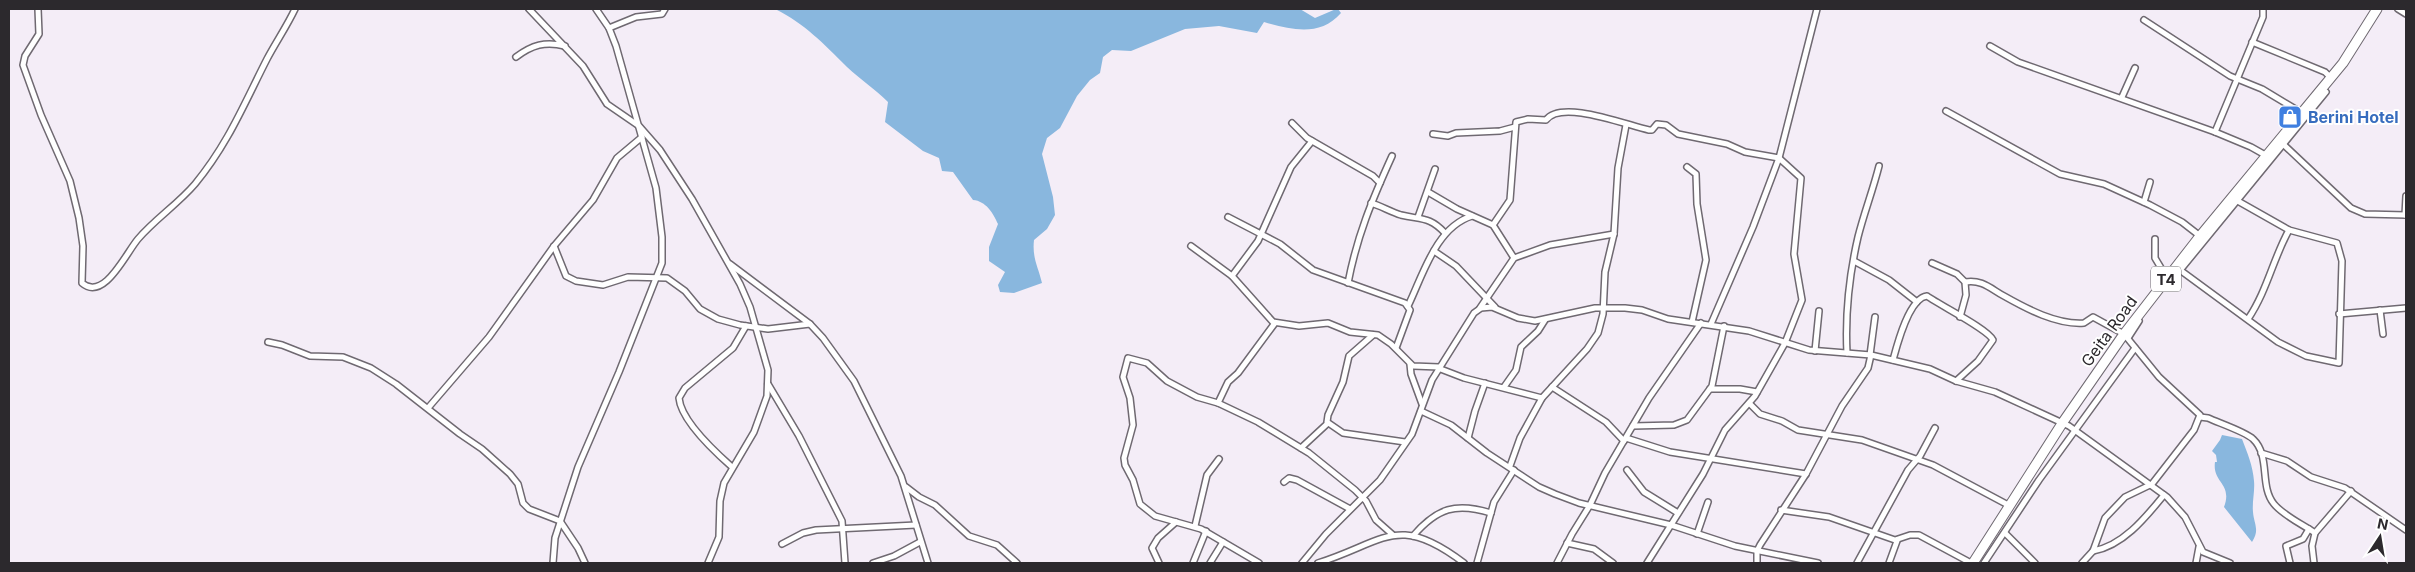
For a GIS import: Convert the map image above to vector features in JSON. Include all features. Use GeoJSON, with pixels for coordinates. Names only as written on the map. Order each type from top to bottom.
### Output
{"type":"FeatureCollection","features":[{"type":"Feature","properties":{"kind":"highway","name":"Geita Road"},"geometry":{"type":"LineString","coordinates":[[1972,563],[2063,422],[2167,278],[2354,49],[2376,9]]}},
{"type":"Feature","properties":{"kind":"street"},"geometry":{"type":"LineString","coordinates":[[38,9],[39,34],[25,56],[23,65],[41,115],[70,181],[79,218],[83,246],[82,282],[88,287],[95,287],[107,281],[136,240],[179,201],[219,154],[295,9]]}},
{"type":"Feature","properties":{"kind":"street"},"geometry":{"type":"LineString","coordinates":[[554,563],[555,538],[587,443],[658,277],[662,257],[660,210],[642,137],[609,28],[596,9]]}},
{"type":"Feature","properties":{"kind":"street"},"geometry":{"type":"LineString","coordinates":[[609,28],[636,17],[662,14],[665,9]]}},
{"type":"Feature","properties":{"kind":"street"},"geometry":{"type":"LineString","coordinates":[[1711,324],[1753,227],[1780,155],[1817,9]]}},
{"type":"Feature","properties":{"kind":"street"},"geometry":{"type":"LineString","coordinates":[[2215,132],[2263,17],[2263,9]]}},
{"type":"Feature","properties":{"kind":"street"},"geometry":{"type":"LineString","coordinates":[[2398,9],[2406,14]]}},
{"type":"Feature","properties":{"kind":"street"},"geometry":{"type":"LineString","coordinates":[[531,10],[566,46],[590,76],[606,104],[639,126],[660,150],[683,184],[746,295],[757,328],[767,365],[766,403],[758,422],[732,467],[721,493],[719,537],[708,563]]}},
{"type":"Feature","properties":{"kind":"street"},"geometry":{"type":"LineString","coordinates":[[2144,20],[2237,79],[2270,93],[2302,113]]}},
{"type":"Feature","properties":{"kind":"street"},"geometry":{"type":"LineString","coordinates":[[2252,42],[2325,72],[2330,78]]}},
{"type":"Feature","properties":{"kind":"street"},"geometry":{"type":"LineString","coordinates":[[516,57],[538,44],[547,43],[566,46]]}},
{"type":"Feature","properties":{"kind":"street"},"geometry":{"type":"LineString","coordinates":[[1990,46],[2029,66],[2122,97],[2215,132],[2267,156]]}},
{"type":"Feature","properties":{"kind":"street"},"geometry":{"type":"LineString","coordinates":[[2122,97],[2135,68]]}},
{"type":"Feature","properties":{"kind":"street"},"geometry":{"type":"LineString","coordinates":[[2126,336],[2326,92]]}},
{"type":"Feature","properties":{"kind":"street"},"geometry":{"type":"LineString","coordinates":[[1492,225],[1510,201],[1518,121],[1546,120],[1550,115],[1562,111],[1578,112],[1651,130],[1657,124],[1663,124],[1678,134],[1727,144],[1745,152],[1780,155],[1801,178],[1794,254],[1802,300],[1785,343],[1757,392],[1725,430],[1711,458],[1647,563]]}},
{"type":"Feature","properties":{"kind":"street"},"geometry":{"type":"LineString","coordinates":[[1946,111],[2060,174],[2091,179],[2144,202],[2177,219],[2200,236]]}},
{"type":"Feature","properties":{"kind":"street"},"geometry":{"type":"LineString","coordinates":[[1292,123],[1301,134],[1373,176],[1380,183]]}},
{"type":"Feature","properties":{"kind":"street"},"geometry":{"type":"LineString","coordinates":[[1477,563],[1491,512],[1512,468],[1520,438],[1542,398],[1592,344],[1598,333],[1603,307],[1605,272],[1614,234],[1618,173],[1626,124]]}},
{"type":"Feature","properties":{"kind":"street"},"geometry":{"type":"LineString","coordinates":[[1433,134],[1448,136],[1456,133],[1497,132],[1516,127]]}},
{"type":"Feature","properties":{"kind":"street"},"geometry":{"type":"LineString","coordinates":[[428,408],[483,345],[554,246],[593,200],[617,158],[642,137]]}},
{"type":"Feature","properties":{"kind":"street"},"geometry":{"type":"LineString","coordinates":[[1232,276],[1251,252],[1261,234],[1291,167],[1312,141]]}},
{"type":"Feature","properties":{"kind":"street"},"geometry":{"type":"LineString","coordinates":[[2283,144],[2351,208],[2373,215],[2406,215],[2406,196]]}},
{"type":"Feature","properties":{"kind":"street"},"geometry":{"type":"LineString","coordinates":[[1348,283],[1355,246],[1371,203],[1392,156]]}},
{"type":"Feature","properties":{"kind":"street"},"geometry":{"type":"LineString","coordinates":[[1847,353],[1847,296],[1860,230],[1879,166]]}},
{"type":"Feature","properties":{"kind":"street"},"geometry":{"type":"LineString","coordinates":[[1687,167],[1696,174],[1697,204],[1706,260],[1692,322]]}},
{"type":"Feature","properties":{"kind":"street"},"geometry":{"type":"LineString","coordinates":[[1418,217],[1435,169]]}},
{"type":"Feature","properties":{"kind":"street"},"geometry":{"type":"LineString","coordinates":[[2144,202],[2150,182]]}},
{"type":"Feature","properties":{"kind":"street"},"geometry":{"type":"LineString","coordinates":[[1428,192],[1492,225],[1514,258]]}},
{"type":"Feature","properties":{"kind":"street"},"geometry":{"type":"LineString","coordinates":[[2180,270],[2248,318],[2263,332],[2287,347],[2311,358],[2338,364],[2342,261],[2337,242],[2289,230],[2236,200]]}},
{"type":"Feature","properties":{"kind":"street"},"geometry":{"type":"LineString","coordinates":[[1371,203],[1399,214],[1418,217],[1434,223],[1445,233]]}},
{"type":"Feature","properties":{"kind":"street"},"geometry":{"type":"LineString","coordinates":[[1396,348],[1410,310],[1408,306],[1434,251],[1445,233],[1454,224],[1472,216]]}},
{"type":"Feature","properties":{"kind":"street"},"geometry":{"type":"LineString","coordinates":[[1228,217],[1280,244],[1313,270],[1377,292],[1408,306]]}},
{"type":"Feature","properties":{"kind":"street"},"geometry":{"type":"LineString","coordinates":[[2248,318],[2264,292],[2280,248],[2289,230]]}},
{"type":"Feature","properties":{"kind":"street"},"geometry":{"type":"LineString","coordinates":[[1302,563],[1350,509],[1380,480],[1414,431],[1439,368],[1471,318],[1514,258],[1550,245],[1614,234]]}},
{"type":"Feature","properties":{"kind":"street"},"geometry":{"type":"LineString","coordinates":[[2155,239],[2155,258],[2167,278]]}},
{"type":"Feature","properties":{"kind":"street"},"geometry":{"type":"LineString","coordinates":[[554,246],[566,276],[576,281],[603,285],[628,277],[658,277],[673,281],[705,312],[746,326],[757,328],[810,324]]}},
{"type":"Feature","properties":{"kind":"street"},"geometry":{"type":"LineString","coordinates":[[1191,246],[1232,276],[1266,317],[1275,323],[1304,326],[1328,323],[1350,332],[1380,336],[1396,348],[1410,364],[1420,368],[1439,368],[1542,398]]}},
{"type":"Feature","properties":{"kind":"street"},"geometry":{"type":"LineString","coordinates":[[1434,251],[1456,266],[1496,307],[1524,320],[1545,320],[1603,307],[1642,310],[1668,319],[1749,331],[1815,351],[1870,355],[1893,360],[1930,369],[1956,381],[1995,392],[2037,413],[2063,422],[2152,484],[2185,517],[2203,552],[2230,563]]}},
{"type":"Feature","properties":{"kind":"street"},"geometry":{"type":"LineString","coordinates":[[1854,261],[1890,280],[1917,302]]}},
{"type":"Feature","properties":{"kind":"street"},"geometry":{"type":"LineString","coordinates":[[728,263],[810,324],[824,338],[854,381],[888,446],[904,486],[928,563]]}},
{"type":"Feature","properties":{"kind":"street"},"geometry":{"type":"LineString","coordinates":[[1932,263],[1957,274],[1965,282],[1966,295],[1960,317]]}},
{"type":"Feature","properties":{"kind":"street"},"geometry":{"type":"LineString","coordinates":[[1965,282],[1975,281],[1990,286],[2004,296],[2051,318],[2080,324],[2087,322],[2093,316],[2126,336],[2159,377],[2196,411],[2200,417],[2208,418],[2255,440],[2261,453],[2270,498],[2279,509],[2315,533]]}},
{"type":"Feature","properties":{"kind":"street"},"geometry":{"type":"LineString","coordinates":[[1893,360],[1907,319],[1917,302],[1923,296],[1927,296],[1988,333],[1994,341],[1974,365],[1956,381]]}},
{"type":"Feature","properties":{"kind":"street"},"geometry":{"type":"LineString","coordinates":[[1479,308],[1496,307]]}},
{"type":"Feature","properties":{"kind":"street"},"geometry":{"type":"LineString","coordinates":[[2339,314],[2406,308]]}},
{"type":"Feature","properties":{"kind":"street"},"geometry":{"type":"LineString","coordinates":[[2380,310],[2383,334]]}},
{"type":"Feature","properties":{"kind":"street"},"geometry":{"type":"LineString","coordinates":[[1815,351],[1819,311]]}},
{"type":"Feature","properties":{"kind":"street"},"geometry":{"type":"LineString","coordinates":[[1757,563],[1757,551],[1781,510],[1806,474],[1842,406],[1868,368],[1875,317]]}},
{"type":"Feature","properties":{"kind":"street"},"geometry":{"type":"LineString","coordinates":[[1504,387],[1516,370],[1521,347],[1538,331],[1545,320]]}},
{"type":"Feature","properties":{"kind":"street"},"geometry":{"type":"LineString","coordinates":[[1218,403],[1228,382],[1238,373],[1275,323]]}},
{"type":"Feature","properties":{"kind":"street"},"geometry":{"type":"LineString","coordinates":[[1557,563],[1590,505],[1604,473],[1660,382],[1701,323]]}},
{"type":"Feature","properties":{"kind":"street"},"geometry":{"type":"LineString","coordinates":[[732,467],[711,448],[686,417],[681,410],[679,398],[691,383],[733,348],[746,326]]}},
{"type":"Feature","properties":{"kind":"street"},"geometry":{"type":"LineString","coordinates":[[1633,426],[1660,426],[1683,422],[1710,389],[1724,326]]}},
{"type":"Feature","properties":{"kind":"street"},"geometry":{"type":"LineString","coordinates":[[1301,448],[1328,423],[1328,415],[1343,382],[1350,356],[1373,335]]}},
{"type":"Feature","properties":{"kind":"street"},"geometry":{"type":"LineString","coordinates":[[268,342],[282,345],[310,356],[338,355],[379,372],[482,449],[510,474],[518,484],[523,503],[528,510],[560,521],[578,548],[585,563]]}},
{"type":"Feature","properties":{"kind":"street"},"geometry":{"type":"LineString","coordinates":[[1984,563],[2074,430],[2135,348]]}},
{"type":"Feature","properties":{"kind":"street"},"geometry":{"type":"LineString","coordinates":[[1259,563],[1206,531],[1195,526],[1155,516],[1140,504],[1133,480],[1125,465],[1124,452],[1133,425],[1130,398],[1124,381],[1127,359],[1141,360],[1167,381],[1197,397],[1218,403],[1258,422],[1301,448],[1327,467],[1362,498],[1376,520],[1393,535]]}},
{"type":"Feature","properties":{"kind":"street"},"geometry":{"type":"LineString","coordinates":[[1410,364],[1411,374],[1422,409],[1451,425],[1487,453],[1555,494],[1590,505],[1671,525],[1757,551],[1818,563]]}},
{"type":"Feature","properties":{"kind":"street"},"geometry":{"type":"LineString","coordinates":[[1468,438],[1475,411],[1486,383]]}},
{"type":"Feature","properties":{"kind":"street"},"geometry":{"type":"LineString","coordinates":[[768,384],[799,436],[842,521],[845,563]]}},
{"type":"Feature","properties":{"kind":"street"},"geometry":{"type":"LineString","coordinates":[[1552,387],[1606,422],[1625,440],[1670,452],[1806,474]]}},
{"type":"Feature","properties":{"kind":"street"},"geometry":{"type":"LineString","coordinates":[[1710,389],[1736,389],[1757,392]]}},
{"type":"Feature","properties":{"kind":"street"},"geometry":{"type":"LineString","coordinates":[[1749,403],[1757,413],[1782,421],[1798,430],[1862,440],[1944,470],[2010,506]]}},
{"type":"Feature","properties":{"kind":"street"},"geometry":{"type":"LineString","coordinates":[[2082,563],[2093,551],[2100,527],[2112,510],[2124,497],[2152,484],[2194,430],[2200,417]]}},
{"type":"Feature","properties":{"kind":"street"},"geometry":{"type":"LineString","coordinates":[[1328,423],[1337,431],[1350,435],[1405,442]]}},
{"type":"Feature","properties":{"kind":"street"},"geometry":{"type":"LineString","coordinates":[[1857,563],[1908,470],[1917,460],[1935,428]]}},
{"type":"Feature","properties":{"kind":"street"},"geometry":{"type":"LineString","coordinates":[[2261,453],[2287,461],[2311,477],[2339,485],[2406,530]]}},
{"type":"Feature","properties":{"kind":"street"},"geometry":{"type":"LineString","coordinates":[[1195,526],[1207,475],[1219,459]]}},
{"type":"Feature","properties":{"kind":"street"},"geometry":{"type":"LineString","coordinates":[[1627,470],[1644,492],[1678,513]]}},
{"type":"Feature","properties":{"kind":"street"},"geometry":{"type":"LineString","coordinates":[[1284,482],[1289,478],[1297,480],[1350,509]]}},
{"type":"Feature","properties":{"kind":"street"},"geometry":{"type":"LineString","coordinates":[[904,486],[919,498],[935,505],[970,536],[994,544],[1017,563]]}},
{"type":"Feature","properties":{"kind":"street"},"geometry":{"type":"LineString","coordinates":[[2314,563],[2312,546],[2315,533],[2350,491]]}},
{"type":"Feature","properties":{"kind":"street"},"geometry":{"type":"LineString","coordinates":[[2093,551],[2109,545],[2133,530],[2164,495]]}},
{"type":"Feature","properties":{"kind":"street"},"geometry":{"type":"LineString","coordinates":[[1697,534],[1708,502]]}},
{"type":"Feature","properties":{"kind":"street"},"geometry":{"type":"LineString","coordinates":[[1413,536],[1432,517],[1449,509],[1469,507],[1491,512]]}},
{"type":"Feature","properties":{"kind":"street"},"geometry":{"type":"LineString","coordinates":[[1781,510],[1829,517],[1897,541]]}},
{"type":"Feature","properties":{"kind":"street"},"geometry":{"type":"LineString","coordinates":[[1159,563],[1152,548],[1158,538],[1176,522]]}},
{"type":"Feature","properties":{"kind":"street"},"geometry":{"type":"LineString","coordinates":[[782,544],[808,532],[916,525]]}},
{"type":"Feature","properties":{"kind":"street"},"geometry":{"type":"LineString","coordinates":[[2290,563],[2286,546],[2303,538],[2309,529]]}},
{"type":"Feature","properties":{"kind":"street"},"geometry":{"type":"LineString","coordinates":[[1193,563],[1206,531]]}},
{"type":"Feature","properties":{"kind":"street"},"geometry":{"type":"LineString","coordinates":[[2005,533],[2035,563]]}},
{"type":"Feature","properties":{"kind":"street"},"geometry":{"type":"LineString","coordinates":[[1318,563],[1393,535],[1413,536],[1438,545],[1464,563]]}},
{"type":"Feature","properties":{"kind":"street"},"geometry":{"type":"LineString","coordinates":[[1889,563],[1897,541],[1910,535],[1919,535],[1972,563]]}},
{"type":"Feature","properties":{"kind":"street"},"geometry":{"type":"LineString","coordinates":[[873,563],[894,556],[920,542]]}},
{"type":"Feature","properties":{"kind":"street"},"geometry":{"type":"LineString","coordinates":[[1210,563],[1223,542]]}},
{"type":"Feature","properties":{"kind":"street"},"geometry":{"type":"LineString","coordinates":[[1567,543],[1594,549],[1613,563]]}},
{"type":"Feature","properties":{"kind":"street"},"geometry":{"type":"LineString","coordinates":[[2196,563],[2199,547]]}},
{"type":"Feature","properties":{"kind":"water"},"geometry":{"type":"Polygon","coordinates":[[[775,9],[1300,9],[1315,18],[1336,9],[1341,13],[1333,21],[1315,29],[1295,29],[1264,22],[1257,33],[1219,26],[1185,29],[1131,51],[1112,50],[1103,57],[1100,73],[1090,80],[1077,96],[1060,128],[1047,138],[1042,154],[1053,197],[1055,215],[1047,229],[1034,240],[1035,257],[1042,283],[1014,293],[1000,292],[998,285],[1005,272],[989,261],[989,247],[998,224],[988,208],[982,203],[973,200],[953,172],[942,171],[939,158],[923,151],[885,122],[888,102],[883,97],[796,21],[775,9]]]}},
{"type":"Feature","properties":{"kind":"water"},"geometry":{"type":"Polygon","coordinates":[[[2222,435],[2242,439],[2251,465],[2254,485],[2253,512],[2256,530],[2252,542],[2224,507],[2226,493],[2216,475],[2216,455],[2212,451],[2222,435]]]}},
{"type":"Feature","properties":{"kind":"place","name":"Berini Hotel"},"geometry":{"type":"Point","coordinates":[2290,117]}}]}
